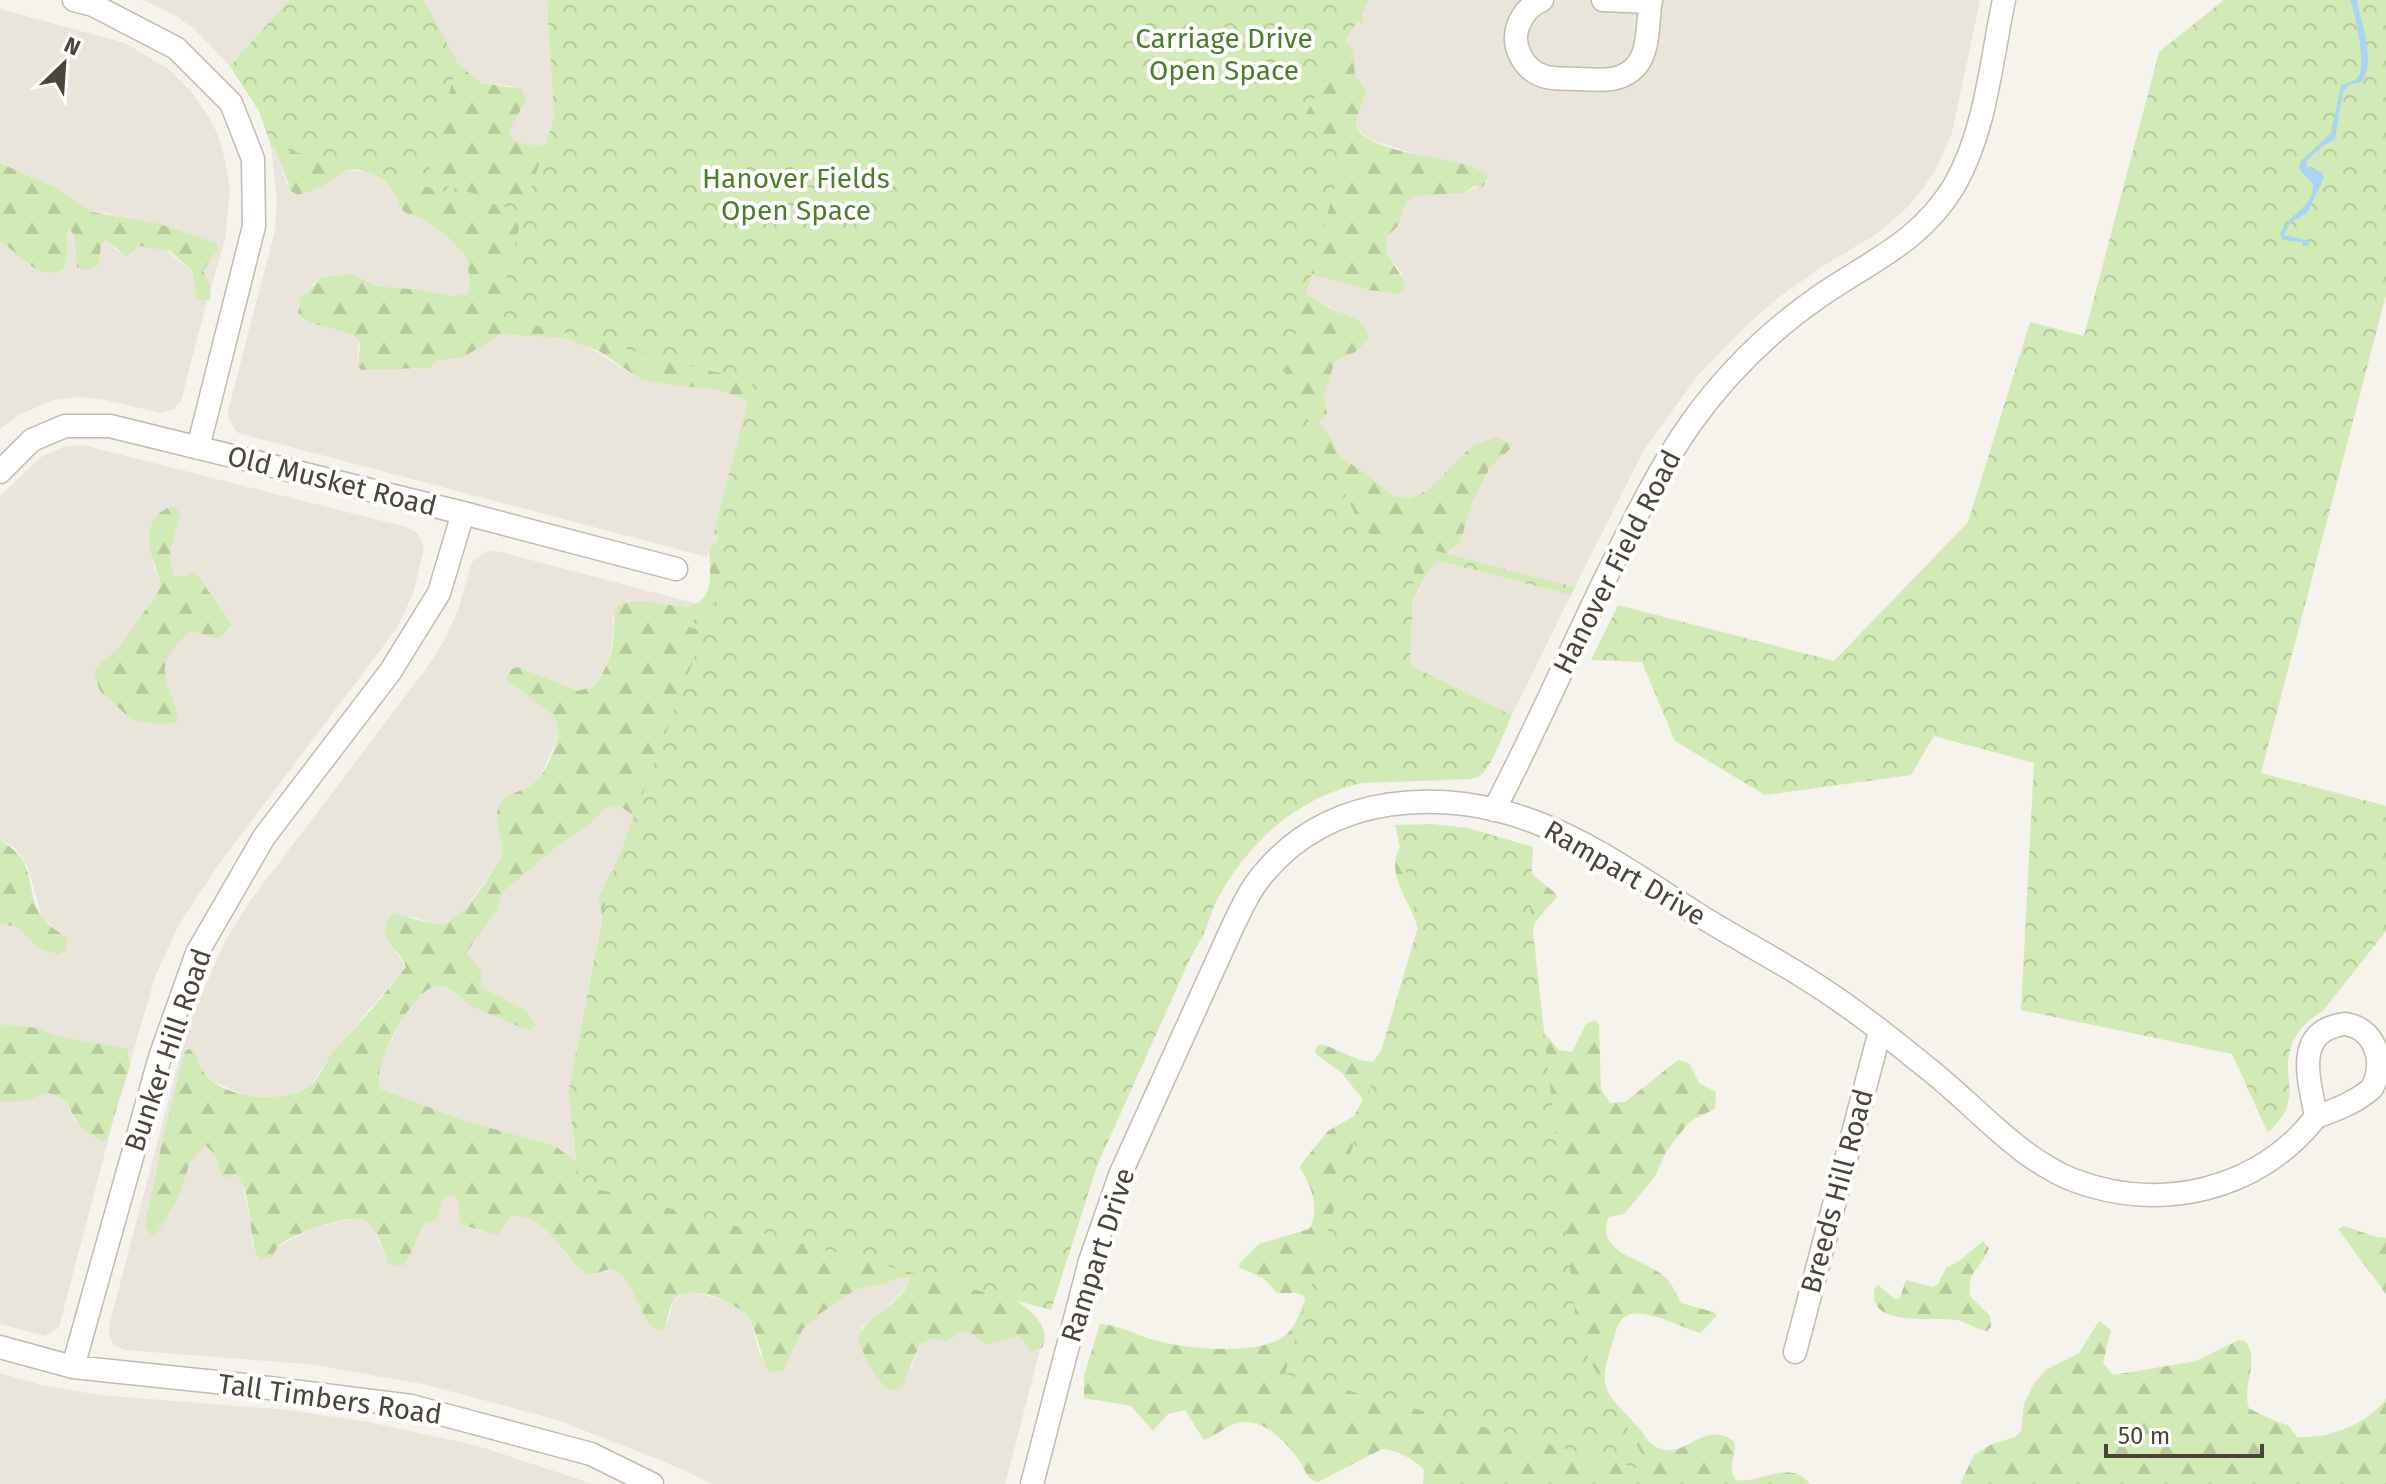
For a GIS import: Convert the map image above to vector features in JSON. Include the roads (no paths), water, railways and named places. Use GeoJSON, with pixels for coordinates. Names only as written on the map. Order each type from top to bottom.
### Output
{"type":"FeatureCollection","features":[{"type":"Feature","properties":{"kind":"street"},"geometry":{"type":"LineString","coordinates":[[74,0],[93,5],[176,48],[231,103],[253,159],[254,226],[198,448]]}},
{"type":"Feature","properties":{"kind":"street"},"geometry":{"type":"LineString","coordinates":[[1542,0],[1524,14],[1517,30],[1518,49],[1526,64],[1554,78],[1611,80],[1631,72],[1644,53],[1650,1],[1603,0]]}},
{"type":"Feature","properties":{"kind":"street","name":"Hanover Field Road"},"geometry":{"type":"LineString","coordinates":[[1494,810],[1647,494],[1693,420],[1723,383],[1764,341],[1817,298],[1903,244],[1934,213],[1954,186],[1977,130],[2004,0]]}},
{"type":"Feature","properties":{"kind":"street","name":"Old Musket Road"},"geometry":{"type":"LineString","coordinates":[[0,472],[32,440],[65,426],[110,426],[676,569]]}},
{"type":"Feature","properties":{"kind":"street","name":"Bunker Hill Road"},"geometry":{"type":"LineString","coordinates":[[73,1367],[160,1057],[197,953],[264,837],[390,672],[439,593],[463,513]]}},
{"type":"Feature","properties":{"kind":"street","name":"Rampart Drive"},"geometry":{"type":"LineString","coordinates":[[1032,1484],[1090,1261],[1120,1175],[1232,928],[1257,882],[1281,854],[1312,832],[1354,812],[1406,801],[1494,810],[1533,821],[1599,854],[1849,1007],[1932,1072],[2025,1152],[2072,1179],[2098,1188],[2160,1195],[2198,1191],[2234,1180],[2263,1167],[2292,1146],[2316,1117]]}},
{"type":"Feature","properties":{"kind":"street","name":"Breeds Hill Road"},"geometry":{"type":"LineString","coordinates":[[1795,1352],[1880,1031]]}},
{"type":"Feature","properties":{"kind":"street","name":"Tall Timbers Road"},"geometry":{"type":"LineString","coordinates":[[0,1347],[73,1367],[411,1406],[591,1454],[652,1484]]}},
{"type":"Feature","properties":{"kind":"water"},"geometry":{"type":"Polygon","coordinates":[[[2350,0],[2357,0],[2368,63],[2362,82],[2351,84],[2343,91],[2335,139],[2307,160],[2307,166],[2322,173],[2324,178],[2307,213],[2290,223],[2284,235],[2309,241],[2310,245],[2307,246],[2301,242],[2283,240],[2280,234],[2312,192],[2313,184],[2299,169],[2300,162],[2331,133],[2341,85],[2357,78],[2360,71],[2359,39],[2350,0]]]}},
{"type":"Feature","properties":{"kind":"park label","name":"Carriage Drive Open Space"},"geometry":{"type":"Point","coordinates":[1224,54]}},
{"type":"Feature","properties":{"kind":"park label","name":"Hanover Fields Open Space"},"geometry":{"type":"Point","coordinates":[796,194]}}]}
